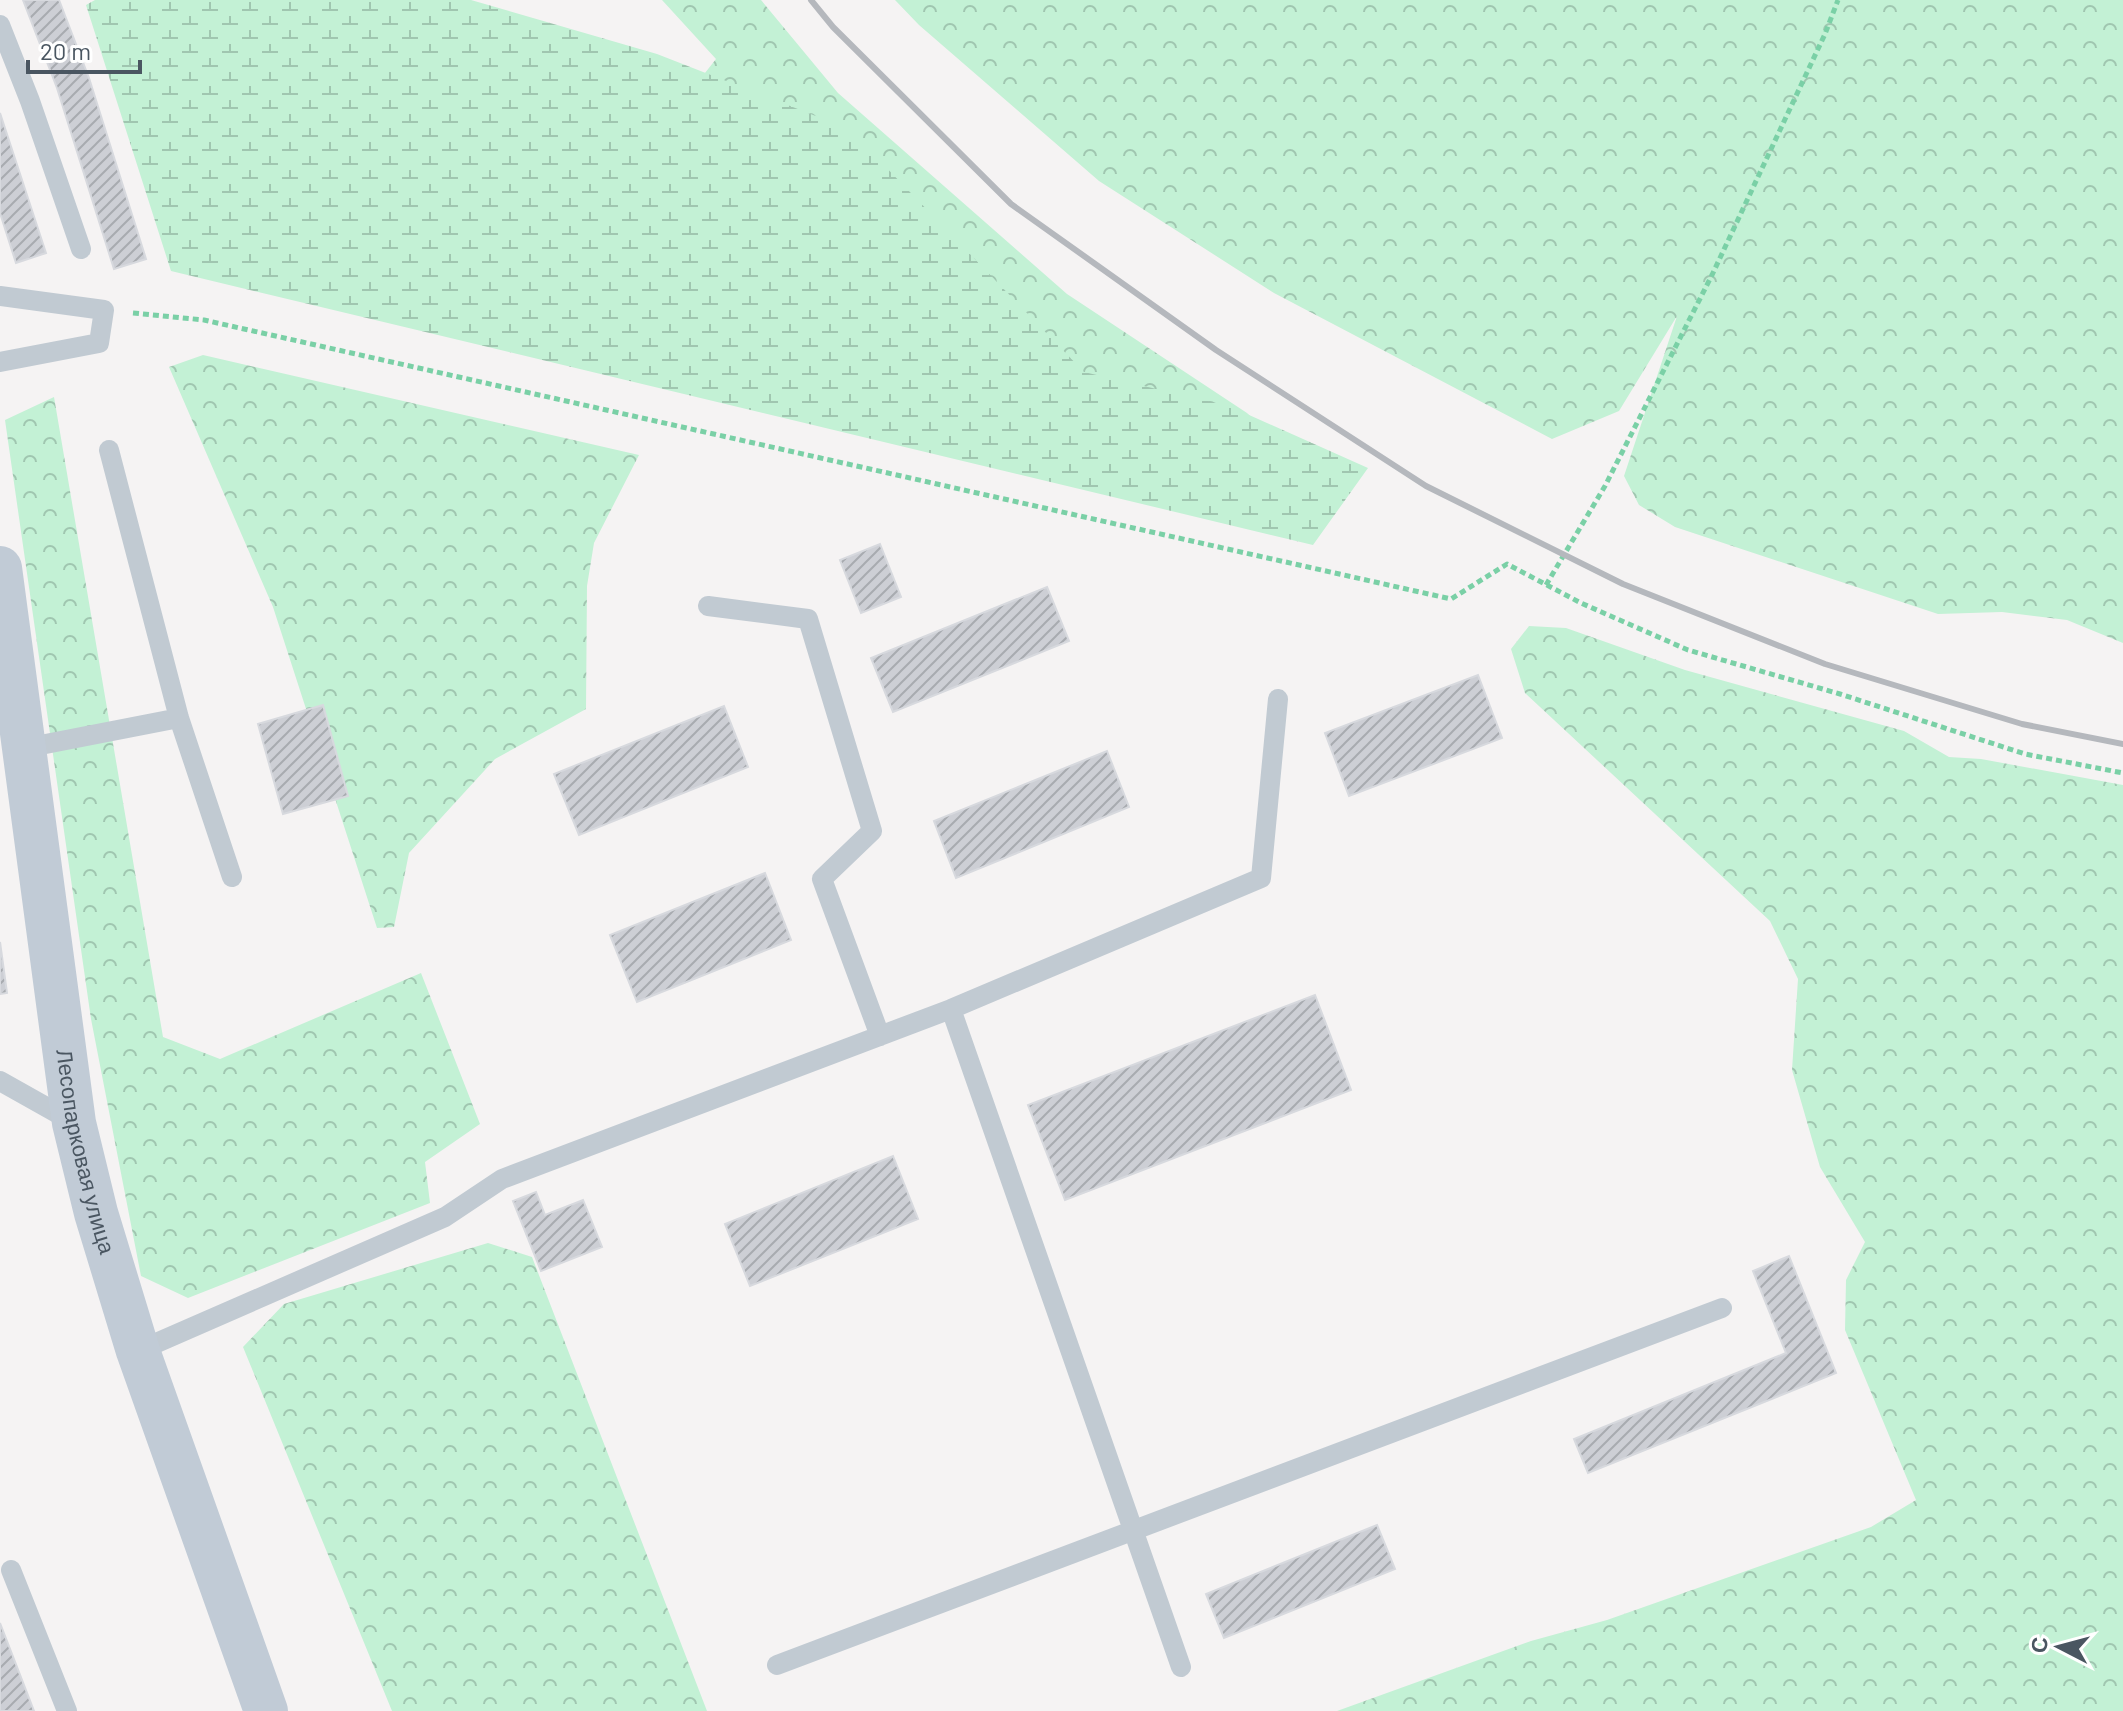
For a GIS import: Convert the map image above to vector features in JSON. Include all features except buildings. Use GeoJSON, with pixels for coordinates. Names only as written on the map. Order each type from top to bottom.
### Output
{"type":"FeatureCollection","features":[{"type":"Feature","properties":{"kind":"street","name":"Лесопарковая улица"},"geometry":{"type":"LineString","coordinates":[[0,568],[15,726],[74,1123],[96,1213],[138,1351],[266,1711]]}},
{"type":"Feature","properties":{"kind":"lane"},"geometry":{"type":"LineString","coordinates":[[0,25],[81,249]]}},
{"type":"Feature","properties":{"kind":"lane"},"geometry":{"type":"LineString","coordinates":[[0,296],[104,310],[99,343],[0,362]]}},
{"type":"Feature","properties":{"kind":"lane"},"geometry":{"type":"LineString","coordinates":[[109,450],[179,718],[232,877]]}},
{"type":"Feature","properties":{"kind":"lane"},"geometry":{"type":"LineString","coordinates":[[708,606],[808,619],[872,831],[822,879],[880,1036]]}},
{"type":"Feature","properties":{"kind":"lane"},"geometry":{"type":"LineString","coordinates":[[138,1351],[445,1217],[502,1179],[951,1009],[1261,878],[1278,699]]}},
{"type":"Feature","properties":{"kind":"lane"},"geometry":{"type":"LineString","coordinates":[[15,726],[179,718]]}},
{"type":"Feature","properties":{"kind":"lane"},"geometry":{"type":"LineString","coordinates":[[951,1009],[1181,1667]]}},
{"type":"Feature","properties":{"kind":"lane"},"geometry":{"type":"LineString","coordinates":[[0,1081],[74,1123]]}},
{"type":"Feature","properties":{"kind":"lane"},"geometry":{"type":"LineString","coordinates":[[777,1665],[1722,1308]]}},
{"type":"Feature","properties":{"kind":"lane"},"geometry":{"type":"LineString","coordinates":[[11,1570],[67,1711]]}},
{"type":"Feature","properties":{"kind":"path"},"geometry":{"type":"LineString","coordinates":[[1546,585],[1605,486],[1712,275],[1838,0]]}},
{"type":"Feature","properties":{"kind":"path"},"geometry":{"type":"LineString","coordinates":[[104,310],[204,320],[1451,599],[1507,564],[1688,650],[1840,694],[2025,754],[2123,773]]}},
{"type":"Feature","properties":{"kind":"green space"},"geometry":{"type":"Polygon","coordinates":[[[95,0],[471,0],[657,54],[849,129],[1084,372],[1229,406],[1368,468],[1313,545],[171,271],[86,5],[95,0]]]}},
{"type":"Feature","properties":{"kind":"green space"},"geometry":{"type":"Polygon","coordinates":[[[662,0],[761,0],[838,93],[1067,294],[1247,413],[1302,465],[551,268],[716,59],[662,0]]]}},
{"type":"Feature","properties":{"kind":"green space"},"geometry":{"type":"Polygon","coordinates":[[[895,0],[2123,0],[2123,643],[2067,620],[2002,612],[1938,614],[1675,527],[1639,505],[1624,476],[1677,316],[1619,411],[1552,439],[1274,293],[1099,181],[919,25],[895,0]]]}},
{"type":"Feature","properties":{"kind":"green space"},"geometry":{"type":"Polygon","coordinates":[[[203,355],[639,455],[594,543],[587,586],[586,709],[495,759],[409,853],[394,927],[377,928],[273,607],[169,367],[203,355]]]}},
{"type":"Feature","properties":{"kind":"green space"},"geometry":{"type":"Polygon","coordinates":[[[54,397],[163,1037],[220,1059],[421,973],[480,1124],[425,1162],[430,1203],[188,1298],[141,1276],[91,1019],[5,420],[54,397]]]}},
{"type":"Feature","properties":{"kind":"green space"},"geometry":{"type":"Polygon","coordinates":[[[1529,626],[1566,628],[1685,670],[1904,731],[1949,757],[1981,759],[2123,785],[2123,1711],[1337,1711],[1531,1641],[1607,1620],[1871,1527],[1916,1500],[1845,1330],[1846,1280],[1865,1242],[1820,1167],[1792,1070],[1798,979],[1770,921],[1525,693],[1511,649],[1529,626]]]}},
{"type":"Feature","properties":{"kind":"green space"},"geometry":{"type":"Polygon","coordinates":[[[488,1243],[532,1257],[707,1711],[392,1711],[243,1347],[284,1304],[488,1243]]]}},
{"type":"Feature","properties":{"kind":"railway"},"geometry":{"type":"LineString","coordinates":[[811,0],[833,27],[1011,204],[1216,350],[1426,486],[1623,584],[1825,664],[2022,724],[2123,744]]}}]}
